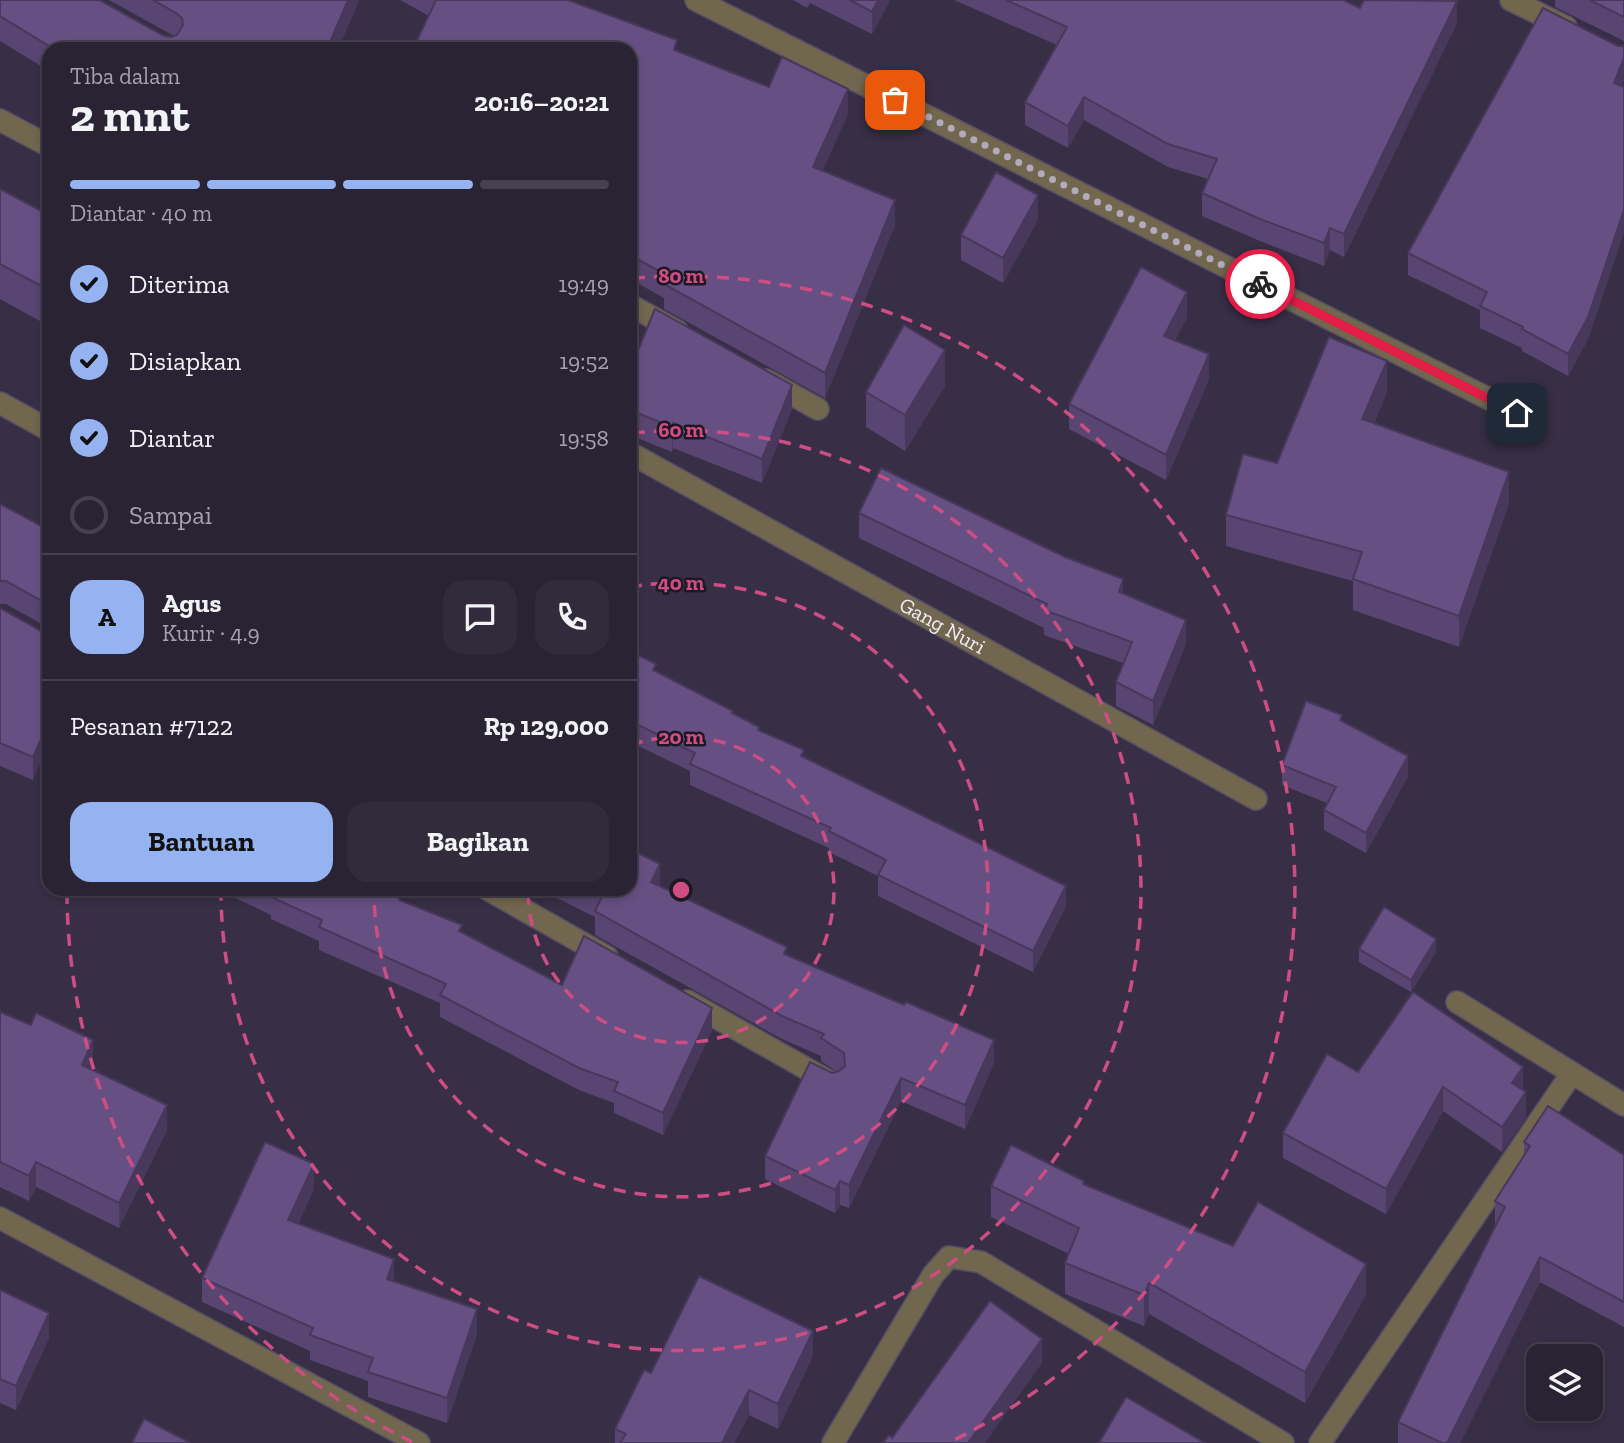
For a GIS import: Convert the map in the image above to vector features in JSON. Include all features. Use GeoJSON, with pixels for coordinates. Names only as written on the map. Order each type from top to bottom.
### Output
{"type":"FeatureCollection","features":[{"type":"Feature","properties":{"kind":"street"},"geometry":{"type":"LineString","coordinates":[[696,0],[1517,413]]}},
{"type":"Feature","properties":{"kind":"street"},"geometry":{"type":"LineString","coordinates":[[1511,0],[1579,34]]}},
{"type":"Feature","properties":{"kind":"street"},"geometry":{"type":"LineString","coordinates":[[0,120],[42,142]]}},
{"type":"Feature","properties":{"kind":"street"},"geometry":{"type":"LineString","coordinates":[[637,309],[700,344]]}},
{"type":"Feature","properties":{"kind":"street"},"geometry":{"type":"LineString","coordinates":[[747,370],[818,409]]}},
{"type":"Feature","properties":{"kind":"street"},"geometry":{"type":"LineString","coordinates":[[0,403],[42,426]]}},
{"type":"Feature","properties":{"kind":"street","name":"Gang Nuri"},"geometry":{"type":"LineString","coordinates":[[637,457],[1256,799]]}},
{"type":"Feature","properties":{"kind":"street"},"geometry":{"type":"LineString","coordinates":[[500,896],[630,969]]}},
{"type":"Feature","properties":{"kind":"street"},"geometry":{"type":"LineString","coordinates":[[666,989],[833,1083]]}},
{"type":"Feature","properties":{"kind":"street"},"geometry":{"type":"LineString","coordinates":[[1457,1002],[1624,1105]]}},
{"type":"Feature","properties":{"kind":"street"},"geometry":{"type":"LineString","coordinates":[[1320,1443],[1572,1073]]}},
{"type":"Feature","properties":{"kind":"street"},"geometry":{"type":"LineString","coordinates":[[0,1218],[419,1443]]}},
{"type":"Feature","properties":{"kind":"street"},"geometry":{"type":"LineString","coordinates":[[833,1443],[933,1275],[949,1257],[981,1262],[1283,1443]]}},
{"type":"Feature","properties":{"kind":"building"},"geometry":{"type":"Polygon","coordinates":[[[0,0],[99,0],[164,36],[171,37],[177,35],[183,25],[182,18],[153,0],[348,0],[330,42],[43,42],[0,16],[0,0]]]}},
{"type":"Feature","properties":{"kind":"building"},"geometry":{"type":"Polygon","coordinates":[[[436,0],[568,0],[677,40],[674,50],[769,87],[782,57],[848,89],[813,167],[895,200],[825,373],[664,284],[668,276],[637,259],[637,42],[416,42],[436,0]]]}},
{"type":"Feature","properties":{"kind":"building"},"geometry":{"type":"Polygon","coordinates":[[[850,0],[878,0],[872,12],[850,0]]]}},
{"type":"Feature","properties":{"kind":"building"},"geometry":{"type":"Polygon","coordinates":[[[1006,0],[1343,0],[1360,8],[1364,0],[1457,1],[1344,234],[1330,228],[1324,243],[1202,193],[1217,159],[1168,144],[1084,97],[1068,126],[1025,102],[1067,27],[1006,0]]]}},
{"type":"Feature","properties":{"kind":"building"},"geometry":{"type":"Polygon","coordinates":[[[1590,0],[1624,0],[1624,17],[1590,0]]]}},
{"type":"Feature","properties":{"kind":"building"},"geometry":{"type":"Polygon","coordinates":[[[1543,8],[1618,46],[1624,46],[1624,58],[1614,83],[1624,87],[1624,210],[1588,317],[1568,354],[1522,329],[1523,327],[1480,306],[1487,292],[1408,253],[1543,8]]]}},
{"type":"Feature","properties":{"kind":"building"},"geometry":{"type":"Polygon","coordinates":[[[996,172],[1038,195],[1003,258],[961,235],[996,172]]]}},
{"type":"Feature","properties":{"kind":"building"},"geometry":{"type":"Polygon","coordinates":[[[0,189],[42,211],[42,286],[0,264],[0,189]]]}},
{"type":"Feature","properties":{"kind":"building"},"geometry":{"type":"Polygon","coordinates":[[[1141,267],[1187,292],[1164,336],[1209,354],[1166,455],[1069,404],[1141,267]]]}},
{"type":"Feature","properties":{"kind":"building"},"geometry":{"type":"Polygon","coordinates":[[[655,309],[792,385],[762,459],[673,423],[672,427],[637,413],[637,353],[655,309]]]}},
{"type":"Feature","properties":{"kind":"building"},"geometry":{"type":"Polygon","coordinates":[[[904,325],[945,350],[905,415],[866,392],[904,325]]]}},
{"type":"Feature","properties":{"kind":"building"},"geometry":{"type":"Polygon","coordinates":[[[1329,337],[1387,361],[1362,419],[1509,472],[1459,616],[1353,579],[1362,552],[1226,515],[1243,454],[1277,463],[1329,337]]]}},
{"type":"Feature","properties":{"kind":"building"},"geometry":{"type":"Polygon","coordinates":[[[881,468],[1065,557],[1123,579],[1119,592],[1186,620],[1153,701],[1116,682],[1132,642],[1044,610],[1047,604],[859,513],[881,468]]]}},
{"type":"Feature","properties":{"kind":"building"},"geometry":{"type":"Polygon","coordinates":[[[0,504],[42,526],[42,601],[6,581],[0,581],[0,504]]]}},
{"type":"Feature","properties":{"kind":"building"},"geometry":{"type":"Polygon","coordinates":[[[0,608],[42,631],[42,737],[33,757],[0,743],[0,608]]]}},
{"type":"Feature","properties":{"kind":"building"},"geometry":{"type":"Polygon","coordinates":[[[637,654],[656,664],[653,670],[733,711],[732,713],[759,727],[758,730],[804,750],[801,756],[1066,886],[1033,951],[878,875],[886,860],[829,831],[831,828],[690,764],[695,753],[637,724],[637,654]]]}},
{"type":"Feature","properties":{"kind":"building"},"geometry":{"type":"Polygon","coordinates":[[[1306,701],[1342,715],[1340,720],[1408,756],[1366,833],[1324,810],[1336,787],[1282,765],[1306,701]]]}},
{"type":"Feature","properties":{"kind":"building"},"geometry":{"type":"Polygon","coordinates":[[[637,852],[660,864],[651,882],[787,947],[784,954],[994,1040],[965,1105],[901,1078],[849,1185],[840,1181],[835,1190],[765,1156],[810,1062],[832,1073],[845,1066],[844,1053],[821,1038],[824,1034],[782,1016],[595,911],[602,897],[600,896],[637,896],[637,852]]]}},
{"type":"Feature","properties":{"kind":"building"},"geometry":{"type":"Polygon","coordinates":[[[400,896],[399,900],[462,925],[459,931],[562,985],[584,936],[712,1008],[663,1113],[614,1091],[618,1082],[579,1068],[440,995],[446,984],[319,927],[322,920],[271,897],[400,896]]]}},
{"type":"Feature","properties":{"kind":"building"},"geometry":{"type":"Polygon","coordinates":[[[1384,907],[1436,939],[1411,980],[1359,949],[1384,907]]]}},
{"type":"Feature","properties":{"kind":"building"},"geometry":{"type":"Polygon","coordinates":[[[1413,992],[1523,1067],[1512,1083],[1526,1092],[1502,1127],[1443,1087],[1386,1189],[1283,1133],[1327,1054],[1358,1072],[1413,992]]]}},
{"type":"Feature","properties":{"kind":"building"},"geometry":{"type":"Polygon","coordinates":[[[0,1012],[31,1025],[36,1013],[93,1040],[82,1065],[167,1105],[119,1203],[36,1162],[29,1176],[0,1162],[0,1012]]]}},
{"type":"Feature","properties":{"kind":"building"},"geometry":{"type":"Polygon","coordinates":[[[1548,1106],[1624,1155],[1624,1302],[1540,1257],[1447,1443],[1442,1443],[1398,1422],[1505,1207],[1495,1201],[1530,1146],[1524,1142],[1548,1106]]]}},
{"type":"Feature","properties":{"kind":"building"},"geometry":{"type":"Polygon","coordinates":[[[265,1142],[314,1164],[288,1220],[394,1259],[387,1279],[477,1309],[447,1398],[368,1372],[373,1358],[310,1335],[313,1328],[202,1278],[265,1142]]]}},
{"type":"Feature","properties":{"kind":"building"},"geometry":{"type":"Polygon","coordinates":[[[1011,1145],[1084,1181],[1083,1184],[1233,1246],[1258,1202],[1366,1264],[1305,1372],[1149,1283],[1144,1295],[1065,1263],[1079,1228],[991,1186],[1011,1145]]]}},
{"type":"Feature","properties":{"kind":"building"},"geometry":{"type":"Polygon","coordinates":[[[699,1276],[813,1331],[778,1404],[749,1390],[722,1443],[620,1443],[626,1434],[615,1429],[644,1370],[651,1373],[699,1276]]]}},
{"type":"Feature","properties":{"kind":"building"},"geometry":{"type":"Polygon","coordinates":[[[0,1290],[49,1313],[16,1386],[0,1379],[0,1290]]]}},
{"type":"Feature","properties":{"kind":"building"},"geometry":{"type":"Polygon","coordinates":[[[990,1301],[1042,1339],[968,1443],[883,1443],[889,1435],[892,1438],[990,1301]]]}},
{"type":"Feature","properties":{"kind":"building"},"geometry":{"type":"Polygon","coordinates":[[[1126,1397],[1205,1443],[1099,1443],[1126,1397]]]}},
{"type":"Feature","properties":{"kind":"building"},"geometry":{"type":"Polygon","coordinates":[[[144,1419],[189,1442],[189,1443],[132,1443],[144,1419]]]}},
{"type":"Feature","properties":{"kind":"way so far"},"geometry":{"type":"LineString","coordinates":[[895,100],[1260,284]]}},
{"type":"Feature","properties":{"kind":"route"},"geometry":{"type":"LineString","coordinates":[[1260,284],[1517,413]]}}]}
